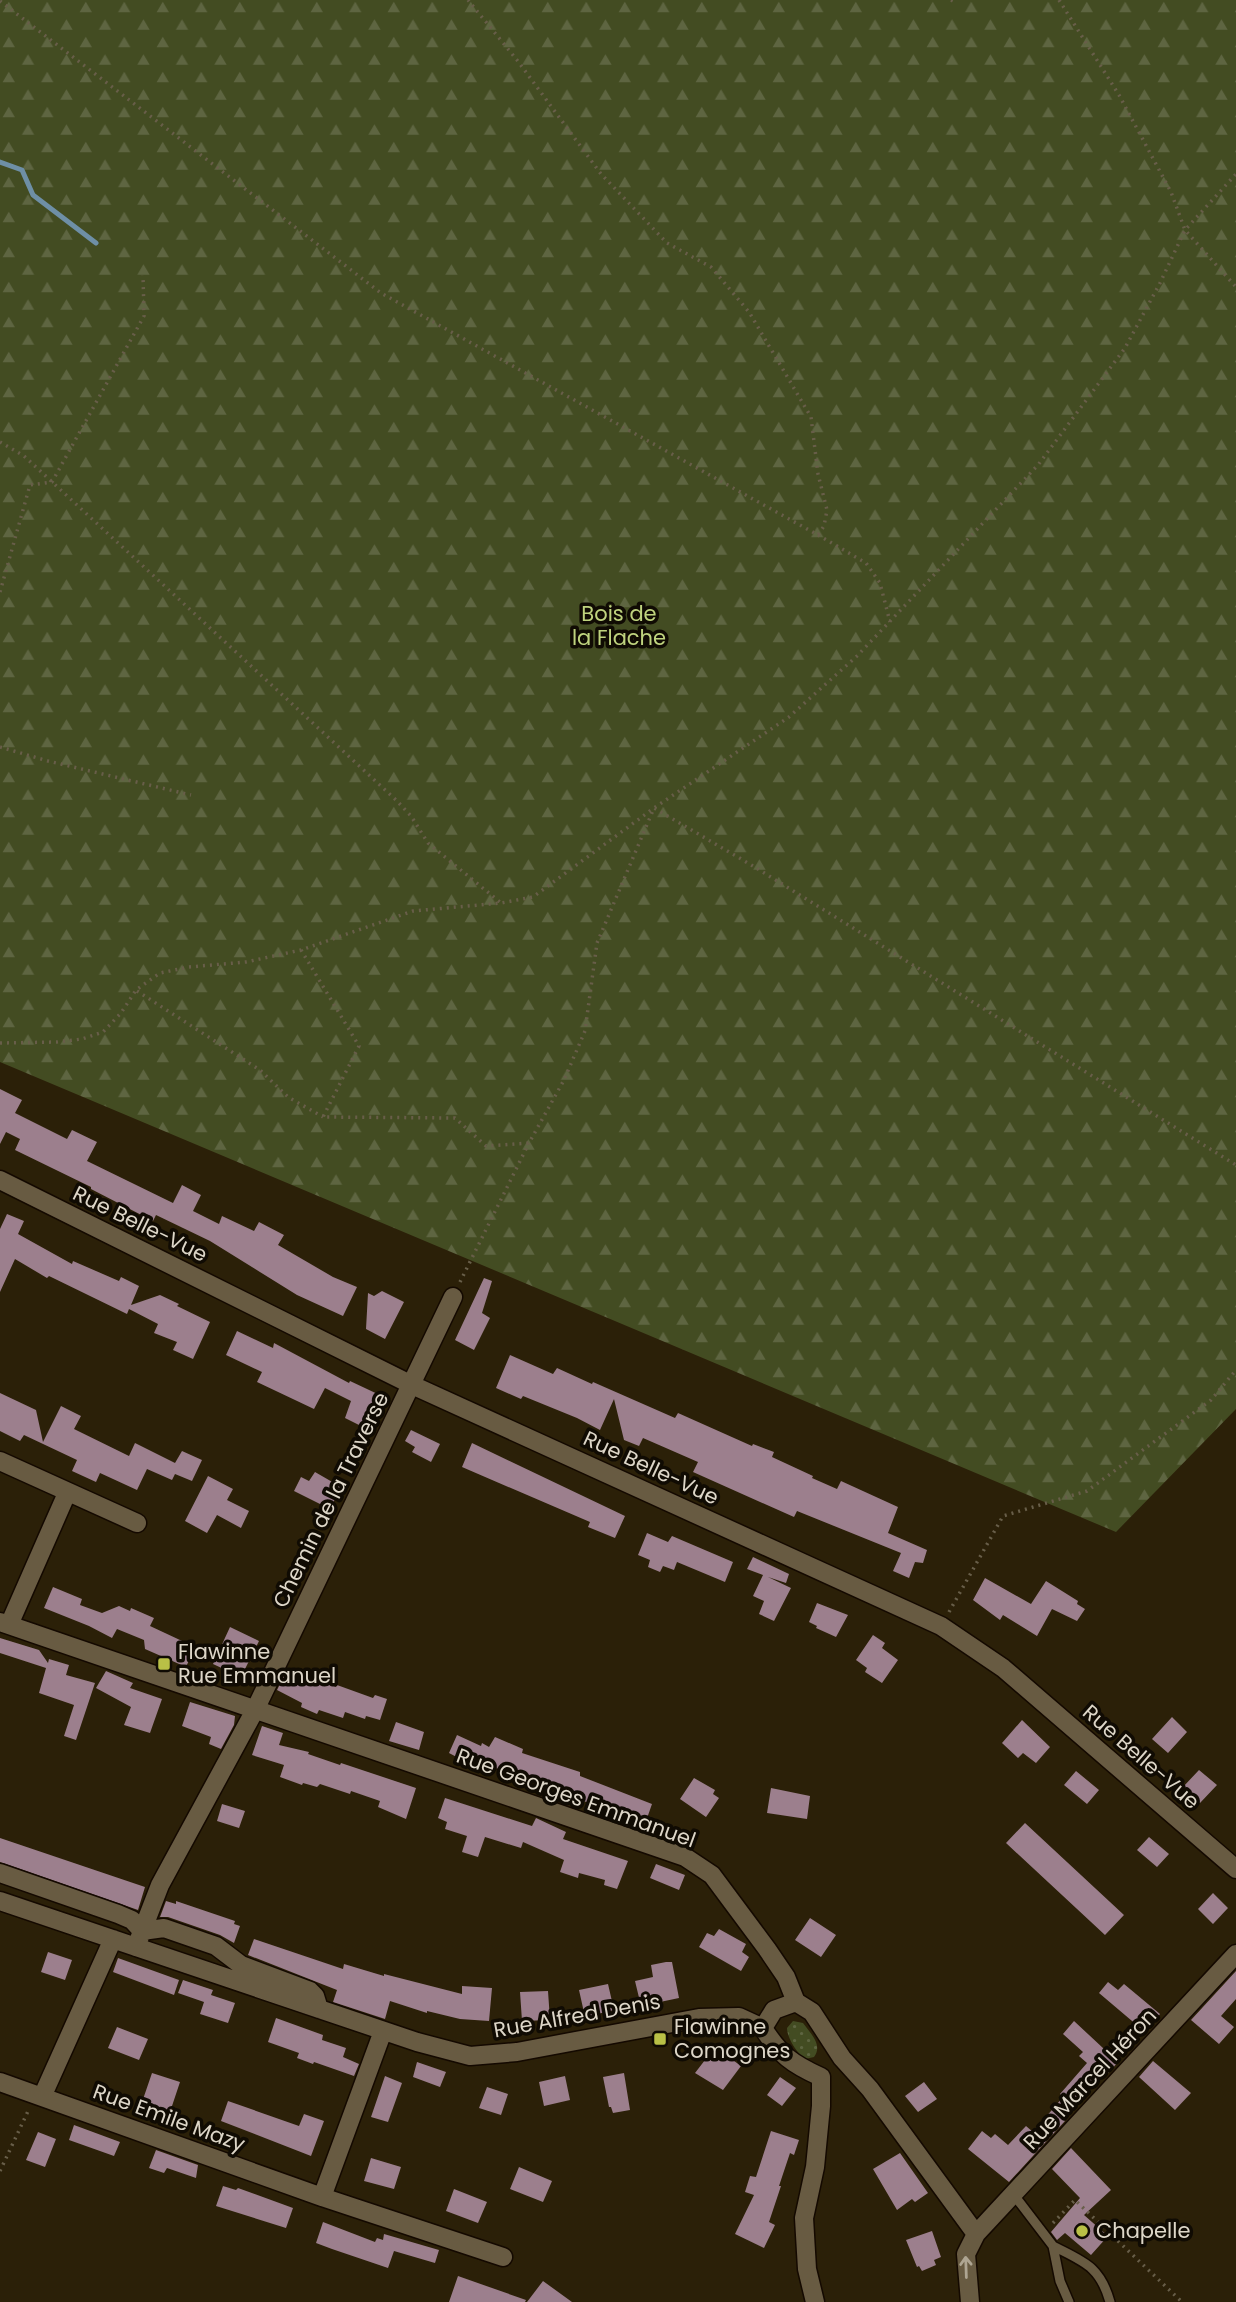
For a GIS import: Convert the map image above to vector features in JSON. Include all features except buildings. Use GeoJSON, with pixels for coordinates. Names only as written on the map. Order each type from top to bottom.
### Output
{"type":"FeatureCollection","features":[{"type":"Feature","properties":{"kind":"street","name":"Rue Belle-Vue"},"geometry":{"type":"LineString","coordinates":[[0,1180],[412,1385],[942,1626],[1003,1668],[1236,1869]]}},
{"type":"Feature","properties":{"kind":"street","name":"Chemin de la Traverse"},"geometry":{"type":"LineString","coordinates":[[139,1939],[160,1885],[255,1710],[453,1297]]}},
{"type":"Feature","properties":{"kind":"street"},"geometry":{"type":"LineString","coordinates":[[0,1461],[137,1523]]}},
{"type":"Feature","properties":{"kind":"street"},"geometry":{"type":"LineString","coordinates":[[4,1623],[67,1493]]}},
{"type":"Feature","properties":{"kind":"street","name":"Rue Georges Emmanuel"},"geometry":{"type":"LineString","coordinates":[[4,1623],[685,1857],[712,1875],[720,1885],[786,1977],[796,2002],[811,2012],[842,2058],[870,2089],[975,2234]]}},
{"type":"Feature","properties":{"kind":"street","name":"Rue Alfred Denis"},"geometry":{"type":"LineString","coordinates":[[0,1873],[132,1920],[139,1939]]}},
{"type":"Feature","properties":{"kind":"street","name":"Rue Alfred Denis"},"geometry":{"type":"LineString","coordinates":[[0,1901],[113,1939],[139,1939],[319,2009],[417,2042],[470,2056],[517,2052],[699,2018],[739,2017],[763,2028]]}},
{"type":"Feature","properties":{"kind":"street","name":"Rue Alfred Denis"},"geometry":{"type":"LineString","coordinates":[[139,1939],[164,1928],[216,1946],[241,1965],[304,1987],[315,1996],[319,2009]]}},
{"type":"Feature","properties":{"kind":"street"},"geometry":{"type":"LineString","coordinates":[[38,2096],[113,1939]]}},
{"type":"Feature","properties":{"kind":"street","name":"Rue Marcel Héron"},"geometry":{"type":"LineString","coordinates":[[975,2234],[1236,1954]]}},
{"type":"Feature","properties":{"kind":"street"},"geometry":{"type":"LineString","coordinates":[[796,2002],[774,2010],[763,2028],[776,2049],[794,2065],[821,2077]]}},
{"type":"Feature","properties":{"kind":"street"},"geometry":{"type":"LineString","coordinates":[[322,2197],[383,2031]]}},
{"type":"Feature","properties":{"kind":"street"},"geometry":{"type":"LineString","coordinates":[[821,2077],[835,2070],[842,2058]]}},
{"type":"Feature","properties":{"kind":"street"},"geometry":{"type":"LineString","coordinates":[[815,2302],[807,2269],[804,2218],[815,2167],[821,2077]]}},
{"type":"Feature","properties":{"kind":"street","name":"Rue Emile Mazy"},"geometry":{"type":"LineString","coordinates":[[0,2082],[322,2197],[503,2257]]}},
{"type":"Feature","properties":{"kind":"street"},"geometry":{"type":"LineString","coordinates":[[970,2302],[966,2253],[975,2234]]}},
{"type":"Feature","properties":{"kind":"lane"},"geometry":{"type":"LineString","coordinates":[[1014,2194],[1053,2246],[1093,2267],[1110,2302]]}},
{"type":"Feature","properties":{"kind":"lane"},"geometry":{"type":"LineString","coordinates":[[1053,2246],[1060,2281],[1069,2302]]}},
{"type":"Feature","properties":{"kind":"path"},"geometry":{"type":"LineString","coordinates":[[468,0],[517,60],[601,174],[667,243],[711,267],[749,312],[811,417],[818,474],[827,510],[824,526],[818,535]]}},
{"type":"Feature","properties":{"kind":"path"},"geometry":{"type":"LineString","coordinates":[[1059,0],[1119,95],[1171,192],[1185,230],[1236,287]]}},
{"type":"Feature","properties":{"kind":"path"},"geometry":{"type":"LineString","coordinates":[[0,1],[381,293],[866,563],[880,583],[890,622]]}},
{"type":"Feature","properties":{"kind":"path"},"geometry":{"type":"LineString","coordinates":[[0,1044],[57,1042],[82,1039],[103,1032],[121,1013],[136,990],[160,972],[246,962],[301,950],[413,911],[501,903],[533,897],[654,807],[789,717],[857,656],[1038,465],[1125,348],[1185,230],[1236,174]]}},
{"type":"Feature","properties":{"kind":"path"},"geometry":{"type":"LineString","coordinates":[[52,482],[144,316],[143,275]]}},
{"type":"Feature","properties":{"kind":"path"},"geometry":{"type":"LineString","coordinates":[[0,442],[24,456],[396,800],[411,816],[428,843],[501,903]]}},
{"type":"Feature","properties":{"kind":"path"},"geometry":{"type":"LineString","coordinates":[[0,592],[30,485],[52,482]]}},
{"type":"Feature","properties":{"kind":"path"},"geometry":{"type":"LineString","coordinates":[[0,747],[191,795]]}},
{"type":"Feature","properties":{"kind":"path"},"geometry":{"type":"LineString","coordinates":[[453,1297],[529,1143],[564,1080],[585,1031],[597,943],[654,807]]}},
{"type":"Feature","properties":{"kind":"path"},"geometry":{"type":"LineString","coordinates":[[654,807],[1236,1165]]}},
{"type":"Feature","properties":{"kind":"path"},"geometry":{"type":"LineString","coordinates":[[301,950],[359,1046],[323,1117]]}},
{"type":"Feature","properties":{"kind":"path"},"geometry":{"type":"LineString","coordinates":[[136,990],[260,1070],[288,1097],[323,1117],[455,1118],[486,1146],[529,1143]]}},
{"type":"Feature","properties":{"kind":"path"},"geometry":{"type":"LineString","coordinates":[[942,1626],[1003,1516],[1087,1491],[1211,1400],[1236,1370]]}},
{"type":"Feature","properties":{"kind":"path"},"geometry":{"type":"LineString","coordinates":[[0,2171],[38,2096]]}},
{"type":"Feature","properties":{"kind":"path"},"geometry":{"type":"LineString","coordinates":[[1043,2233],[1075,2200],[1182,2302]]}},
{"type":"Feature","properties":{"kind":"green space","name":"Bois de la Flache"},"geometry":{"type":"Polygon","coordinates":[[[0,0],[1236,0],[1236,1409],[1116,1532],[0,1062],[0,0]]]}},
{"type":"Feature","properties":{"kind":"green space"},"geometry":{"type":"Polygon","coordinates":[[[793,2021],[803,2023],[815,2040],[817,2048],[814,2057],[805,2059],[793,2045],[787,2028],[793,2021]]]}},
{"type":"Feature","properties":{"kind":"waterway"},"geometry":{"type":"LineString","coordinates":[[0,162],[22,170],[33,195],[96,243]]}},
{"type":"Feature","properties":{"kind":"place","name":"Flawinne Rue Emmanuel"},"geometry":{"type":"Point","coordinates":[164,1664]}},
{"type":"Feature","properties":{"kind":"place","name":"Flawinne Comognes"},"geometry":{"type":"Point","coordinates":[660,2039]}},
{"type":"Feature","properties":{"kind":"place","name":"Chapelle"},"geometry":{"type":"Point","coordinates":[1082,2231]}}]}
